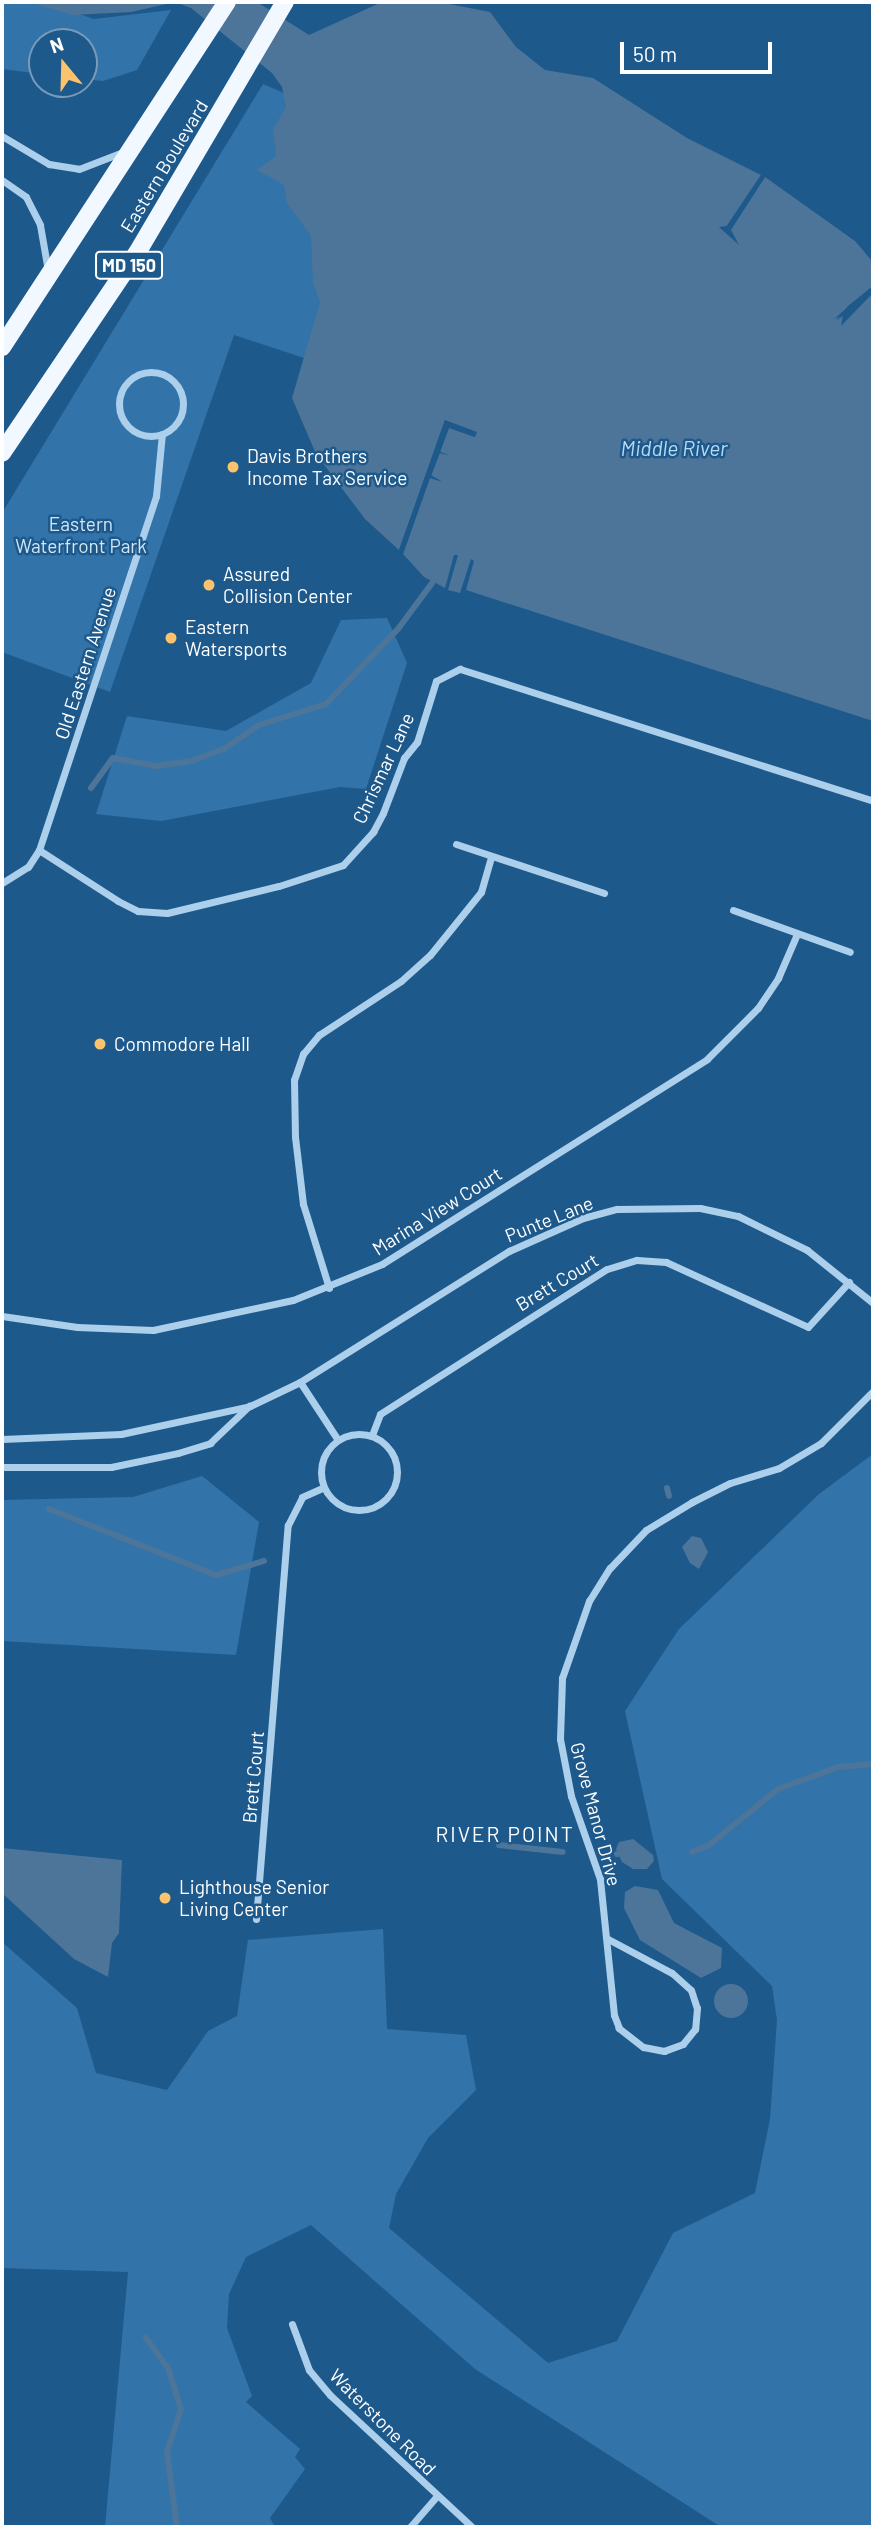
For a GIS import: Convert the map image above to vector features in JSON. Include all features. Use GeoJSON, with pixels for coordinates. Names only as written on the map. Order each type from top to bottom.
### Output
{"type":"FeatureCollection","features":[{"type":"Feature","properties":{"kind":"main road","name":"Eastern Boulevard"},"geometry":{"type":"LineString","coordinates":[[2,347],[130,149],[202,45],[227,2]]}},
{"type":"Feature","properties":{"kind":"main road","name":"Eastern Boulevard"},"geometry":{"type":"LineString","coordinates":[[2,453],[136,254],[285,2]]}},
{"type":"Feature","properties":{"kind":"street"},"geometry":{"type":"LineString","coordinates":[[2,136],[50,163],[79,169],[130,149]]}},
{"type":"Feature","properties":{"kind":"street"},"geometry":{"type":"LineString","coordinates":[[2,180],[26,197],[40,225],[48,277]]}},
{"type":"Feature","properties":{"kind":"street"},"geometry":{"type":"LineString","coordinates":[[140,373],[160,373],[181,391],[181,417],[162,434],[133,431],[121,415],[124,386],[140,373]]}},
{"type":"Feature","properties":{"kind":"street","name":"Old Eastern Avenue"},"geometry":{"type":"LineString","coordinates":[[2,883],[27,867],[39,850],[156,496],[162,434]]}},
{"type":"Feature","properties":{"kind":"street","name":"Chrismar Lane"},"geometry":{"type":"LineString","coordinates":[[39,850],[138,911],[167,913],[279,886],[343,864],[361,848],[383,813],[404,758],[417,742],[436,681],[460,669],[873,801]]}},
{"type":"Feature","properties":{"kind":"street"},"geometry":{"type":"LineString","coordinates":[[456,844],[604,893]]}},
{"type":"Feature","properties":{"kind":"street"},"geometry":{"type":"LineString","coordinates":[[329,1288],[303,1204],[295,1137],[294,1080],[303,1054],[319,1035],[401,981],[430,955],[481,892],[491,856]]}},
{"type":"Feature","properties":{"kind":"street"},"geometry":{"type":"LineString","coordinates":[[733,910],[850,952]]}},
{"type":"Feature","properties":{"kind":"street","name":"Marina View Court"},"geometry":{"type":"LineString","coordinates":[[2,1316],[77,1327],[153,1330],[329,1288],[382,1264],[706,1059],[758,1008],[778,978],[797,934]]}},
{"type":"Feature","properties":{"kind":"street","name":"Punte Lane"},"geometry":{"type":"LineString","coordinates":[[2,1439],[121,1434],[250,1406],[300,1382],[509,1251],[583,1218],[617,1209],[700,1208],[738,1216],[807,1250],[873,1303]]}},
{"type":"Feature","properties":{"kind":"street","name":"Brett Court"},"geometry":{"type":"LineString","coordinates":[[372,1436],[380,1413],[607,1269],[637,1260],[666,1262],[808,1327],[849,1282]]}},
{"type":"Feature","properties":{"kind":"street"},"geometry":{"type":"LineString","coordinates":[[300,1382],[338,1440]]}},
{"type":"Feature","properties":{"kind":"street","name":"Grove Manor Drive"},"geometry":{"type":"LineString","coordinates":[[608,1940],[672,1973],[691,1990],[697,2008],[695,2029],[683,2045],[664,2051],[643,2046],[620,2028],[614,2015],[600,1879],[571,1796],[560,1739],[562,1678],[589,1601],[610,1568],[646,1530],[701,1497],[779,1468],[821,1443],[873,1391]]}},
{"type":"Feature","properties":{"kind":"street","name":"Punte Lane"},"geometry":{"type":"LineString","coordinates":[[2,1467],[111,1467],[178,1453],[210,1443],[250,1406]]}},
{"type":"Feature","properties":{"kind":"street"},"geometry":{"type":"LineString","coordinates":[[360,1433],[372,1436],[384,1443],[395,1461],[396,1482],[390,1495],[379,1504],[351,1509],[338,1504],[324,1487],[320,1467],[338,1440],[360,1433]]}},
{"type":"Feature","properties":{"kind":"street","name":"Brett Court"},"geometry":{"type":"LineString","coordinates":[[256,1919],[288,1525],[302,1497],[324,1487]]}},
{"type":"Feature","properties":{"kind":"street","name":"Waterstone Road"},"geometry":{"type":"LineString","coordinates":[[292,2324],[309,2370],[330,2395],[436,2497],[472,2527]]}},
{"type":"Feature","properties":{"kind":"street"},"geometry":{"type":"LineString","coordinates":[[410,2527],[436,2497]]}},
{"type":"Feature","properties":{"kind":"green space"},"geometry":{"type":"Polygon","coordinates":[[[2,2],[43,2],[94,19],[171,10],[137,70],[98,80],[98,28],[28,28],[28,72],[2,69],[2,2]]]}},
{"type":"Feature","properties":{"kind":"green space","name":"Eastern Waterfront Park"},"geometry":{"type":"Polygon","coordinates":[[[263,84],[286,94],[322,274],[317,346],[310,360],[234,335],[110,692],[2,652],[2,513],[263,84]]]}},
{"type":"Feature","properties":{"kind":"green space"},"geometry":{"type":"Polygon","coordinates":[[[387,618],[407,663],[366,789],[340,787],[161,821],[96,814],[127,716],[226,731],[311,683],[341,620],[387,618]]]}},
{"type":"Feature","properties":{"kind":"green space"},"geometry":{"type":"Polygon","coordinates":[[[873,1454],[873,2527],[721,2527],[475,2369],[311,2225],[246,2257],[229,2294],[227,2328],[252,2396],[246,2402],[300,2449],[295,2457],[305,2469],[270,2518],[275,2527],[105,2527],[128,2272],[2,2268],[2,1942],[77,2008],[96,2073],[167,2090],[208,2031],[237,2016],[248,1940],[383,1929],[387,2029],[466,2035],[476,2090],[428,2138],[396,2194],[389,2228],[548,2363],[617,2341],[673,2233],[755,2193],[770,2119],[777,2020],[772,1986],[662,1879],[625,1711],[679,1629],[819,1494],[873,1454]]]}},
{"type":"Feature","properties":{"kind":"green space"},"geometry":{"type":"Polygon","coordinates":[[[202,1476],[259,1522],[236,1655],[2,1641],[2,1500],[133,1497],[202,1476]]]}},
{"type":"Feature","properties":{"kind":"water"},"geometry":{"type":"Polygon","coordinates":[[[28,2],[175,2],[131,12],[73,15],[28,2]]]}},
{"type":"Feature","properties":{"kind":"water","name":"Middle River"},"geometry":{"type":"Polygon","coordinates":[[[175,2],[257,2],[309,35],[382,2],[439,2],[490,12],[516,47],[545,70],[593,78],[687,138],[761,175],[726,227],[735,234],[730,230],[765,177],[855,241],[873,262],[873,286],[848,306],[836,321],[873,293],[873,721],[466,590],[474,561],[471,559],[460,593],[448,590],[458,555],[454,555],[445,588],[424,577],[403,554],[430,477],[442,481],[431,476],[440,453],[449,455],[440,452],[449,427],[474,437],[445,420],[399,550],[365,519],[316,454],[292,398],[320,302],[313,283],[311,236],[287,203],[284,185],[257,170],[276,156],[273,129],[286,107],[282,87],[272,73],[191,8],[175,2]]]}},
{"type":"Feature","properties":{"kind":"water"},"geometry":{"type":"Polygon","coordinates":[[[692,1536],[701,1538],[708,1552],[699,1569],[690,1563],[682,1547],[692,1536]]]}},
{"type":"Feature","properties":{"kind":"water"},"geometry":{"type":"Polygon","coordinates":[[[633,1839],[653,1855],[654,1861],[647,1869],[633,1869],[622,1862],[616,1849],[619,1842],[633,1839]]]}},
{"type":"Feature","properties":{"kind":"water"},"geometry":{"type":"Polygon","coordinates":[[[2,1848],[122,1860],[119,1933],[112,1943],[108,1977],[74,1959],[2,1893],[2,1848]]]}},
{"type":"Feature","properties":{"kind":"water"},"geometry":{"type":"Polygon","coordinates":[[[635,1886],[658,1890],[674,1923],[722,1948],[721,1968],[701,1978],[640,1940],[624,1908],[625,1892],[635,1886]]]}},
{"type":"Feature","properties":{"kind":"water"},"geometry":{"type":"Polygon","coordinates":[[[731,1984],[743,1989],[748,2001],[743,2013],[731,2018],[719,2013],[714,2001],[719,1989],[731,1984]]]}},
{"type":"Feature","properties":{"kind":"pier"},"geometry":{"type":"Polygon","coordinates":[[[761,175],[765,177],[731,230],[739,245],[719,227],[727,226],[761,175]]]}},
{"type":"Feature","properties":{"kind":"pier"},"geometry":{"type":"Polygon","coordinates":[[[873,286],[873,293],[841,326],[843,315],[834,319],[873,286]]]}},
{"type":"Feature","properties":{"kind":"pier"},"geometry":{"type":"Polygon","coordinates":[[[445,420],[477,432],[475,437],[449,428],[440,452],[449,455],[439,453],[431,475],[442,482],[430,478],[403,554],[399,550],[445,420]]]}},
{"type":"Feature","properties":{"kind":"waterway"},"geometry":{"type":"LineString","coordinates":[[91,788],[113,758],[156,766],[192,761],[224,749],[259,725],[326,704],[398,629],[432,583]]}},
{"type":"Feature","properties":{"kind":"waterway"},"geometry":{"type":"LineString","coordinates":[[667,1488],[669,1496]]}},
{"type":"Feature","properties":{"kind":"waterway"},"geometry":{"type":"LineString","coordinates":[[49,1509],[216,1575],[264,1561]]}},
{"type":"Feature","properties":{"kind":"waterway"},"geometry":{"type":"LineString","coordinates":[[692,1852],[709,1845],[778,1789],[838,1767],[873,1764]]}},
{"type":"Feature","properties":{"kind":"waterway"},"geometry":{"type":"LineString","coordinates":[[499,1845],[563,1852]]}},
{"type":"Feature","properties":{"kind":"waterway"},"geometry":{"type":"LineString","coordinates":[[146,2338],[168,2368],[181,2409],[167,2452],[177,2527]]}},
{"type":"Feature","properties":{"kind":"place","name":"Davis Brothers Income Tax Service"},"geometry":{"type":"Point","coordinates":[233,467]}},
{"type":"Feature","properties":{"kind":"place","name":"Assured Collision Center"},"geometry":{"type":"Point","coordinates":[209,585]}},
{"type":"Feature","properties":{"kind":"place","name":"Eastern Watersports"},"geometry":{"type":"Point","coordinates":[171,638]}},
{"type":"Feature","properties":{"kind":"place","name":"Commodore Hall"},"geometry":{"type":"Point","coordinates":[100,1044]}},
{"type":"Feature","properties":{"kind":"place","name":"Lighthouse Senior Living Center"},"geometry":{"type":"Point","coordinates":[165,1898]}},
{"type":"Feature","properties":{"kind":"district","name":"RIVER POINT"},"geometry":{"type":"Point","coordinates":[505,1834]}}]}
